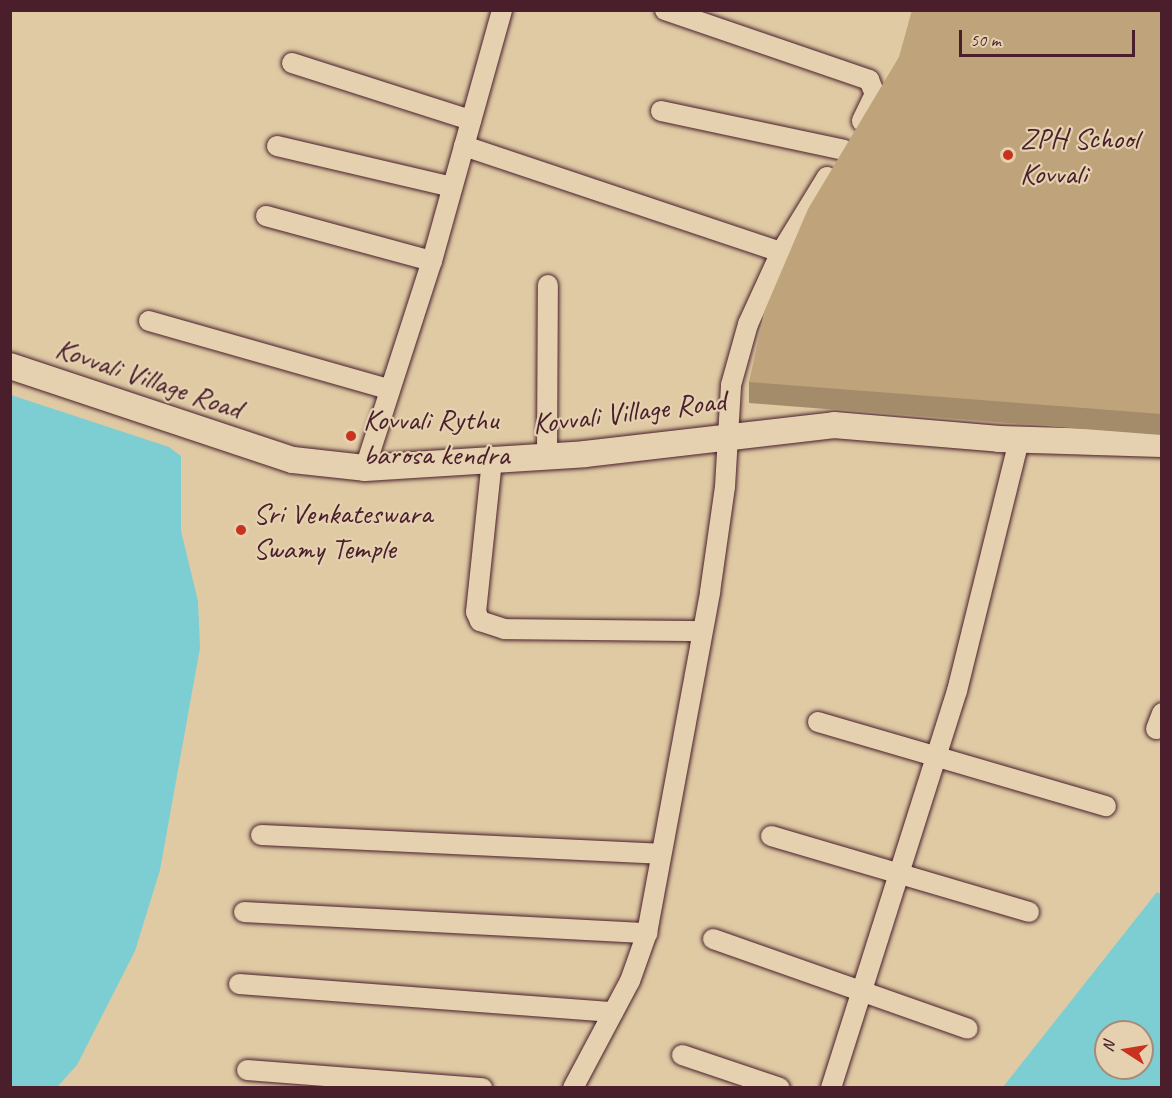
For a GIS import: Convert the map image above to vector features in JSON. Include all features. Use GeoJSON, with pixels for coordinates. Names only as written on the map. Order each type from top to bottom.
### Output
{"type":"FeatureCollection","features":[{"type":"Feature","properties":{"kind":"street"},"geometry":{"type":"LineString","coordinates":[[365,468],[388,388],[432,261],[502,10]]}},
{"type":"Feature","properties":{"kind":"street"},"geometry":{"type":"LineString","coordinates":[[573,1088],[612,1012],[647,933],[702,632],[725,487],[731,385],[748,324],[781,252],[873,102],[869,80],[665,10]]}},
{"type":"Feature","properties":{"kind":"street"},"geometry":{"type":"LineString","coordinates":[[292,63],[471,120]]}},
{"type":"Feature","properties":{"kind":"street"},"geometry":{"type":"LineString","coordinates":[[661,111],[844,150]]}},
{"type":"Feature","properties":{"kind":"street"},"geometry":{"type":"LineString","coordinates":[[278,146],[452,187]]}},
{"type":"Feature","properties":{"kind":"street"},"geometry":{"type":"LineString","coordinates":[[464,146],[781,252]]}},
{"type":"Feature","properties":{"kind":"street"},"geometry":{"type":"LineString","coordinates":[[266,216],[432,261]]}},
{"type":"Feature","properties":{"kind":"street"},"geometry":{"type":"LineString","coordinates":[[547,456],[548,285]]}},
{"type":"Feature","properties":{"kind":"street"},"geometry":{"type":"LineString","coordinates":[[149,321],[388,388]]}},
{"type":"Feature","properties":{"kind":"street","name":"Kovvali Village Road"},"geometry":{"type":"LineString","coordinates":[[10,366],[293,460],[365,468],[547,456],[727,434],[834,425],[1019,440],[1161,444]]}},
{"type":"Feature","properties":{"kind":"street"},"geometry":{"type":"LineString","coordinates":[[831,1088],[937,755],[1019,440]]}},
{"type":"Feature","properties":{"kind":"street"},"geometry":{"type":"LineString","coordinates":[[492,459],[476,612],[480,621],[504,629],[702,632]]}},
{"type":"Feature","properties":{"kind":"street"},"geometry":{"type":"LineString","coordinates":[[818,722],[1106,806]]}},
{"type":"Feature","properties":{"kind":"street"},"geometry":{"type":"LineString","coordinates":[[261,835],[661,854]]}},
{"type":"Feature","properties":{"kind":"street"},"geometry":{"type":"LineString","coordinates":[[771,836],[1029,912]]}},
{"type":"Feature","properties":{"kind":"street"},"geometry":{"type":"LineString","coordinates":[[243,912],[647,933]]}},
{"type":"Feature","properties":{"kind":"street"},"geometry":{"type":"LineString","coordinates":[[713,939],[862,989],[968,1029]]}},
{"type":"Feature","properties":{"kind":"street"},"geometry":{"type":"LineString","coordinates":[[239,984],[612,1012]]}},
{"type":"Feature","properties":{"kind":"street"},"geometry":{"type":"LineString","coordinates":[[682,1055],[780,1088]]}},
{"type":"Feature","properties":{"kind":"street"},"geometry":{"type":"LineString","coordinates":[[248,1070],[482,1088]]}},
{"type":"Feature","properties":{"kind":"water"},"geometry":{"type":"Polygon","coordinates":[[[11,395],[169,447],[181,456],[181,531],[198,601],[200,648],[160,870],[135,951],[77,1065],[57,1087],[11,1087],[11,395]]]}},
{"type":"Feature","properties":{"kind":"water"},"geometry":{"type":"Polygon","coordinates":[[[1157,892],[1162,895],[1161,1087],[1003,1087],[1157,892]]]}},
{"type":"Feature","properties":{"kind":"building","name":"ZPH School Kovvali"},"geometry":{"type":"Polygon","coordinates":[[[912,10],[1161,10],[1161,414],[749,382],[764,312],[808,209],[899,57],[912,10]]]}},
{"type":"Feature","properties":{"kind":"place","name":"ZPH School Kovvali"},"geometry":{"type":"Point","coordinates":[1008,155]}},
{"type":"Feature","properties":{"kind":"place","name":"Kovvali Rythu barosa kendra"},"geometry":{"type":"Point","coordinates":[351,436]}},
{"type":"Feature","properties":{"kind":"place","name":"Sri Venkateswara Swamy Temple"},"geometry":{"type":"Point","coordinates":[241,530]}}]}
